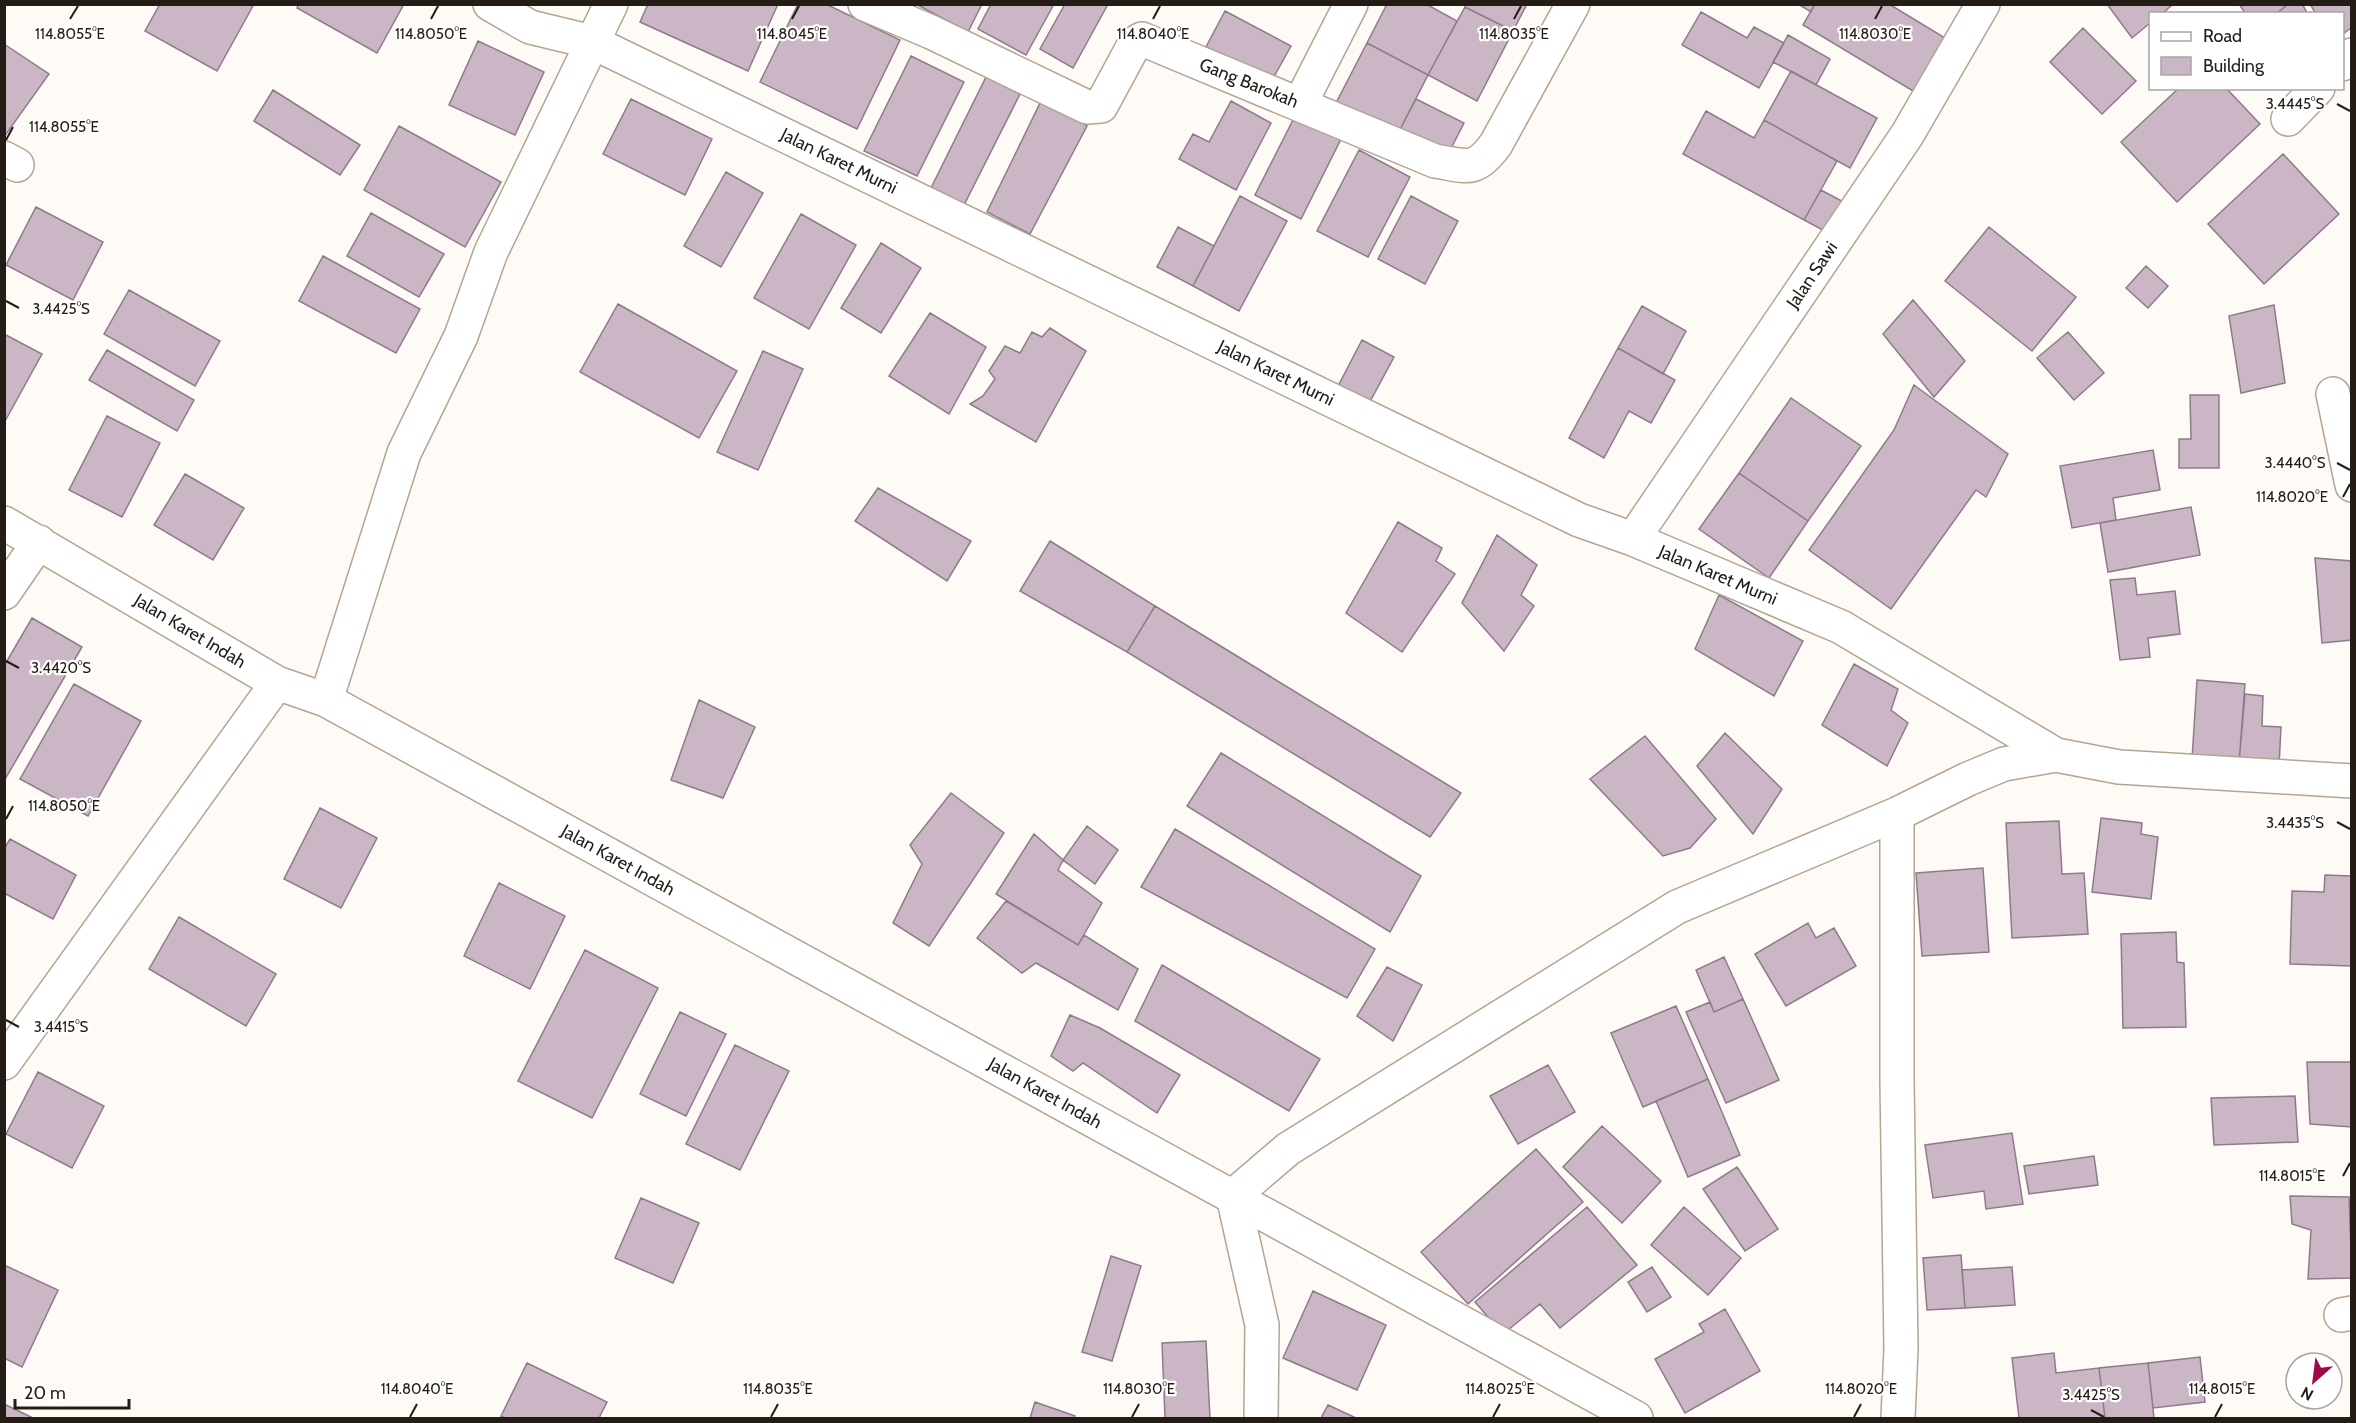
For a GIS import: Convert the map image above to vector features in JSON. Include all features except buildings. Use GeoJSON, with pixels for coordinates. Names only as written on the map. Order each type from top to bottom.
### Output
{"type":"FeatureCollection","features":[{"type":"Feature","properties":{"kind":"street","name":"Jalan Karet Murni"},"geometry":{"type":"LineString","coordinates":[[490,4],[530,27],[592,42],[1568,515],[1633,539],[1841,627],[2056,755]]}},
{"type":"Feature","properties":{"kind":"street"},"geometry":{"type":"LineString","coordinates":[[326,700],[404,453],[461,336],[491,252],[611,4]]}},
{"type":"Feature","properties":{"kind":"street","name":"Gang Barokah"},"geometry":{"type":"LineString","coordinates":[[865,4],[931,32],[1087,107],[1101,106],[1135,43],[1142,39],[1435,161],[1470,167],[1485,159],[1496,144],[1573,4]]}},
{"type":"Feature","properties":{"kind":"street"},"geometry":{"type":"LineString","coordinates":[[1300,104],[1351,4]]}},
{"type":"Feature","properties":{"kind":"street","name":"Jalan Sawi"},"geometry":{"type":"LineString","coordinates":[[1633,539],[1907,135],[1983,4]]}},
{"type":"Feature","properties":{"kind":"street"},"geometry":{"type":"LineString","coordinates":[[2288,119],[2316,90]]}},
{"type":"Feature","properties":{"kind":"street"},"geometry":{"type":"LineString","coordinates":[[2333,394],[2352,485]]}},
{"type":"Feature","properties":{"kind":"street","name":"Jalan Karet Indah"},"geometry":{"type":"LineString","coordinates":[[4,523],[277,683],[326,700],[1636,1419]]}},
{"type":"Feature","properties":{"kind":"street"},"geometry":{"type":"LineString","coordinates":[[4,593],[39,542]]}},
{"type":"Feature","properties":{"kind":"street"},"geometry":{"type":"LineString","coordinates":[[4,1062],[277,683]]}},
{"type":"Feature","properties":{"kind":"street"},"geometry":{"type":"LineString","coordinates":[[1261,1419],[1262,1325],[1233,1196],[1288,1149],[1677,907],[1897,814],[1968,779],[2004,765],[2056,755],[2119,767],[2352,782]]}},
{"type":"Feature","properties":{"kind":"street"},"geometry":{"type":"LineString","coordinates":[[1897,814],[1897,1081],[1901,1349],[1898,1419]]}}]}
